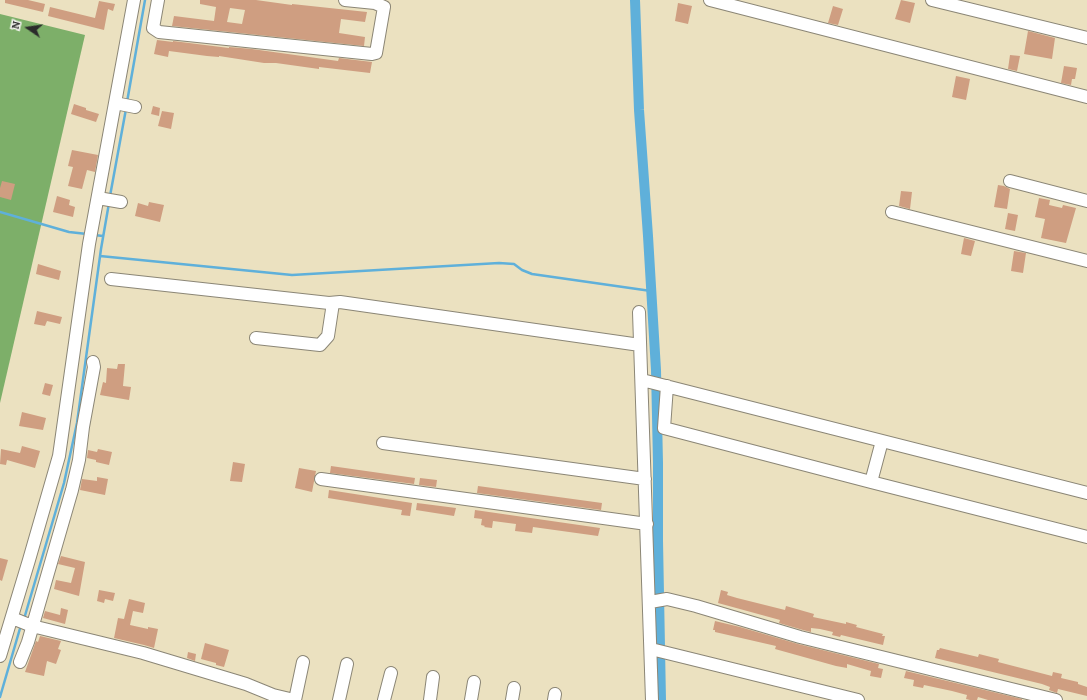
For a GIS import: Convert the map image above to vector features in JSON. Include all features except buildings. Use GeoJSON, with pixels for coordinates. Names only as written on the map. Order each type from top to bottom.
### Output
{"type":"FeatureCollection","features":[{"type":"Feature","properties":{"kind":"street"},"geometry":{"type":"LineString","coordinates":[[0,656],[59,456],[90,236],[126,105],[134,0]]}},
{"type":"Feature","properties":{"kind":"street"},"geometry":{"type":"LineString","coordinates":[[158,0],[153,28],[159,32],[372,54],[376,53],[384,7],[375,3],[345,0]]}},
{"type":"Feature","properties":{"kind":"street"},"geometry":{"type":"LineString","coordinates":[[710,0],[1087,97]]}},
{"type":"Feature","properties":{"kind":"street"},"geometry":{"type":"LineString","coordinates":[[932,0],[1087,38]]}},
{"type":"Feature","properties":{"kind":"street"},"geometry":{"type":"LineString","coordinates":[[1010,181],[1087,202]]}},
{"type":"Feature","properties":{"kind":"street"},"geometry":{"type":"LineString","coordinates":[[100,198],[119,201]]}},
{"type":"Feature","properties":{"kind":"street"},"geometry":{"type":"LineString","coordinates":[[892,212],[1087,261]]}},
{"type":"Feature","properties":{"kind":"street"},"geometry":{"type":"LineString","coordinates":[[111,279],[333,303],[340,302],[640,345]]}},
{"type":"Feature","properties":{"kind":"street"},"geometry":{"type":"LineString","coordinates":[[256,338],[320,345],[328,336],[333,303]]}},
{"type":"Feature","properties":{"kind":"street"},"geometry":{"type":"LineString","coordinates":[[639,312],[640,345],[644,380],[645,479],[652,700]]}},
{"type":"Feature","properties":{"kind":"street"},"geometry":{"type":"LineString","coordinates":[[20,662],[28,642],[31,625],[75,475],[94,367],[93,362]]}},
{"type":"Feature","properties":{"kind":"street"},"geometry":{"type":"LineString","coordinates":[[644,380],[1087,493]]}},
{"type":"Feature","properties":{"kind":"street"},"geometry":{"type":"LineString","coordinates":[[665,385],[664,428],[1087,536]]}},
{"type":"Feature","properties":{"kind":"street"},"geometry":{"type":"LineString","coordinates":[[871,482],[882,441]]}},
{"type":"Feature","properties":{"kind":"street"},"geometry":{"type":"LineString","coordinates":[[383,443],[645,479]]}},
{"type":"Feature","properties":{"kind":"street"},"geometry":{"type":"LineString","coordinates":[[321,479],[647,524]]}},
{"type":"Feature","properties":{"kind":"street"},"geometry":{"type":"LineString","coordinates":[[650,602],[666,599],[696,606],[800,637],[1056,700]]}},
{"type":"Feature","properties":{"kind":"street"},"geometry":{"type":"LineString","coordinates":[[12,618],[31,625],[143,653],[246,684],[273,695],[294,700],[303,662]]}},
{"type":"Feature","properties":{"kind":"street"},"geometry":{"type":"LineString","coordinates":[[651,649],[858,700]]}},
{"type":"Feature","properties":{"kind":"street"},"geometry":{"type":"LineString","coordinates":[[339,700],[347,664]]}},
{"type":"Feature","properties":{"kind":"street"},"geometry":{"type":"LineString","coordinates":[[384,700],[391,673]]}},
{"type":"Feature","properties":{"kind":"street"},"geometry":{"type":"LineString","coordinates":[[430,700],[433,677]]}},
{"type":"Feature","properties":{"kind":"street"},"geometry":{"type":"LineString","coordinates":[[471,700],[474,682]]}},
{"type":"Feature","properties":{"kind":"street"},"geometry":{"type":"LineString","coordinates":[[512,700],[514,688]]}},
{"type":"Feature","properties":{"kind":"green space"},"geometry":{"type":"Polygon","coordinates":[[[0,14],[85,35],[0,403],[0,14]]]}},
{"type":"Feature","properties":{"kind":"waterway"},"geometry":{"type":"LineString","coordinates":[[127,102],[145,0]]}},
{"type":"Feature","properties":{"kind":"waterway"},"geometry":{"type":"LineString","coordinates":[[635,0],[639,110],[656,370],[661,700]]}},
{"type":"Feature","properties":{"kind":"waterway"},"geometry":{"type":"LineString","coordinates":[[110,196],[126,109]]}},
{"type":"Feature","properties":{"kind":"waterway"},"geometry":{"type":"LineString","coordinates":[[24,619],[64,483],[77,423],[101,249],[109,203]]}},
{"type":"Feature","properties":{"kind":"waterway"},"geometry":{"type":"LineString","coordinates":[[0,212],[69,232],[87,234]]}},
{"type":"Feature","properties":{"kind":"waterway"},"geometry":{"type":"LineString","coordinates":[[94,235],[103,236]]}},
{"type":"Feature","properties":{"kind":"waterway"},"geometry":{"type":"LineString","coordinates":[[100,256],[292,275],[499,263],[514,264],[522,270],[532,274],[651,291]]}},
{"type":"Feature","properties":{"kind":"waterway"},"geometry":{"type":"LineString","coordinates":[[0,697],[21,625]]}}]}
